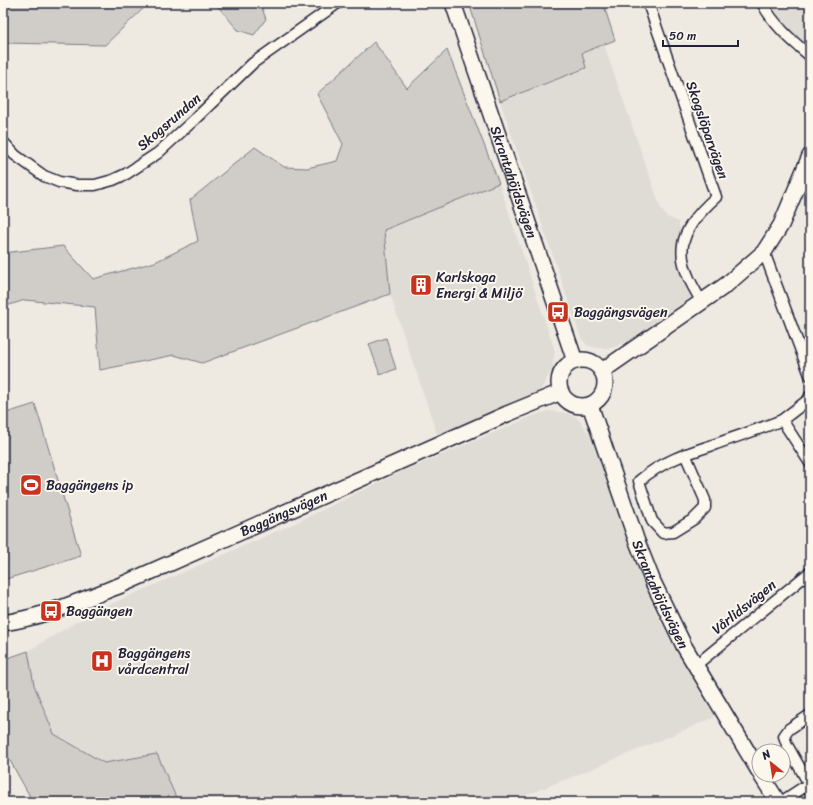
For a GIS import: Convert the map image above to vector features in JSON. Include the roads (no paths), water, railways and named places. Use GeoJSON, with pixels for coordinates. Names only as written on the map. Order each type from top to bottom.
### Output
{"type":"FeatureCollection","features":[{"type":"Feature","properties":{"kind":"street","name":"Skogsrundan"},"geometry":{"type":"LineString","coordinates":[[3,142],[15,155],[30,167],[49,178],[77,185],[95,185],[113,180],[126,174],[158,153],[253,63],[338,3]]}},
{"type":"Feature","properties":{"kind":"street","name":"Skrantahöjdsvägen"},"geometry":{"type":"LineString","coordinates":[[453,3],[575,361]]}},
{"type":"Feature","properties":{"kind":"street","name":"Skogslöparvägen"},"geometry":{"type":"LineString","coordinates":[[648,3],[716,197],[696,218],[689,228],[684,239],[682,254],[685,270],[691,284],[702,302]]}},
{"type":"Feature","properties":{"kind":"street"},"geometry":{"type":"LineString","coordinates":[[762,3],[768,15],[779,29],[810,56]]}},
{"type":"Feature","properties":{"kind":"street"},"geometry":{"type":"LineString","coordinates":[[602,371],[726,285],[764,252],[782,225],[810,156]]}},
{"type":"Feature","properties":{"kind":"street"},"geometry":{"type":"LineString","coordinates":[[764,252],[810,375]]}},
{"type":"Feature","properties":{"kind":"street"},"geometry":{"type":"LineString","coordinates":[[575,361],[589,361],[596,364],[602,371],[605,380],[604,392],[597,401],[590,405],[574,405],[565,398],[561,392],[559,382],[561,373],[567,366],[575,361]]}},
{"type":"Feature","properties":{"kind":"street","name":"Baggängsvägen"},"geometry":{"type":"LineString","coordinates":[[3,623],[38,616],[80,602],[561,392]]}},
{"type":"Feature","properties":{"kind":"street"},"geometry":{"type":"LineString","coordinates":[[685,454],[705,500],[704,508],[694,519],[673,532],[663,533],[652,521],[639,481],[662,464],[685,454],[782,420],[800,407],[808,400],[810,396]]}},
{"type":"Feature","properties":{"kind":"street","name":"Skrantahöjdsvägen"},"geometry":{"type":"LineString","coordinates":[[590,405],[652,582],[684,646],[751,757]]}},
{"type":"Feature","properties":{"kind":"street"},"geometry":{"type":"LineString","coordinates":[[782,420],[810,463]]}},
{"type":"Feature","properties":{"kind":"street","name":"Vårlidsvägen"},"geometry":{"type":"LineString","coordinates":[[696,664],[810,572]]}},
{"type":"Feature","properties":{"kind":"street"},"geometry":{"type":"LineString","coordinates":[[781,802],[810,783],[787,746],[784,736],[789,729],[810,715]]}},
{"type":"Feature","properties":{"kind":"street"},"geometry":{"type":"LineString","coordinates":[[767,783],[778,802]]}},
{"type":"Feature","properties":{"kind":"place","name":"Karlskoga Energi & Miljö"},"geometry":{"type":"Point","coordinates":[421,285]}},
{"type":"Feature","properties":{"kind":"place","name":"Baggängsvägen"},"geometry":{"type":"Point","coordinates":[558,312]}},
{"type":"Feature","properties":{"kind":"place","name":"Baggängens ip"},"geometry":{"type":"Point","coordinates":[31,485]}},
{"type":"Feature","properties":{"kind":"place","name":"Baggängen"},"geometry":{"type":"Point","coordinates":[51,611]}},
{"type":"Feature","properties":{"kind":"place","name":"Baggängens vårdcentral"},"geometry":{"type":"Point","coordinates":[102,661]}}]}
